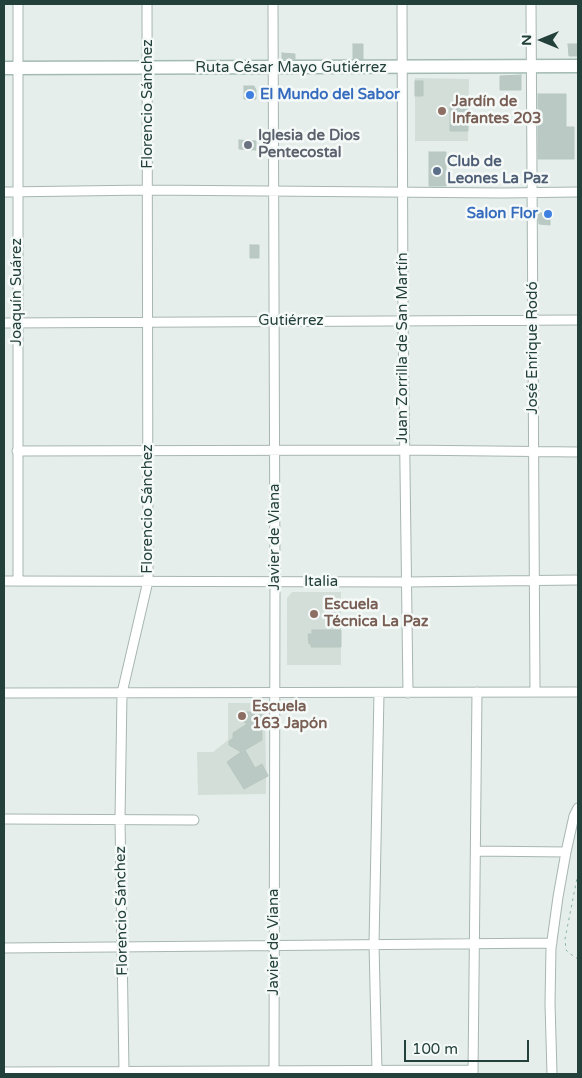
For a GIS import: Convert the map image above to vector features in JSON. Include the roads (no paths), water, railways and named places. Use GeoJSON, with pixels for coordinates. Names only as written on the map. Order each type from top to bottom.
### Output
{"type":"FeatureCollection","features":[{"type":"Feature","properties":{"kind":"street","name":"Joaquín Suárez"},"geometry":{"type":"LineString","coordinates":[[18,4],[18,580]]}},
{"type":"Feature","properties":{"kind":"street","name":"Florencio Sánchez"},"geometry":{"type":"LineString","coordinates":[[124,1072],[120,820],[122,693],[148,580],[147,4]]}},
{"type":"Feature","properties":{"kind":"street","name":"Javier de Viana"},"geometry":{"type":"LineString","coordinates":[[272,4],[275,581],[274,1071]]}},
{"type":"Feature","properties":{"kind":"street","name":"Juan Zorrilla de San Martín"},"geometry":{"type":"LineString","coordinates":[[402,4],[404,450],[408,693]]}},
{"type":"Feature","properties":{"kind":"street","name":"José Enrique Rodó"},"geometry":{"type":"LineString","coordinates":[[531,4],[535,692]]}},
{"type":"Feature","properties":{"kind":"street","name":"Ruta César Mayo Gutiérrez"},"geometry":{"type":"LineString","coordinates":[[4,68],[578,66]]}},
{"type":"Feature","properties":{"kind":"street"},"geometry":{"type":"LineString","coordinates":[[4,192],[274,190],[578,192]]}},
{"type":"Feature","properties":{"kind":"street","name":"Gutiérrez"},"geometry":{"type":"LineString","coordinates":[[4,323],[578,320]]}},
{"type":"Feature","properties":{"kind":"street"},"geometry":{"type":"LineString","coordinates":[[17,451],[404,450],[578,452]]}},
{"type":"Feature","properties":{"kind":"street","name":"Italia"},"geometry":{"type":"LineString","coordinates":[[4,581],[406,582],[578,580]]}},
{"type":"Feature","properties":{"kind":"street"},"geometry":{"type":"LineString","coordinates":[[4,1072],[473,1072],[477,692]]}},
{"type":"Feature","properties":{"kind":"street"},"geometry":{"type":"LineString","coordinates":[[4,693],[578,692]]}},
{"type":"Feature","properties":{"kind":"street"},"geometry":{"type":"LineString","coordinates":[[377,1071],[374,944],[379,693]]}},
{"type":"Feature","properties":{"kind":"street"},"geometry":{"type":"LineString","coordinates":[[552,1074],[550,1003],[552,943],[566,852],[574,816],[578,808]]}},
{"type":"Feature","properties":{"kind":"street"},"geometry":{"type":"LineString","coordinates":[[4,819],[194,820]]}},
{"type":"Feature","properties":{"kind":"street"},"geometry":{"type":"LineString","coordinates":[[476,851],[566,852]]}},
{"type":"Feature","properties":{"kind":"street"},"geometry":{"type":"LineString","coordinates":[[4,948],[552,943]]}},
{"type":"Feature","properties":{"kind":"place","name":"El Mundo del Sabor"},"geometry":{"type":"Point","coordinates":[250,95]}},
{"type":"Feature","properties":{"kind":"place","name":"Jardín de Infantes 203"},"geometry":{"type":"Point","coordinates":[442,111]}},
{"type":"Feature","properties":{"kind":"place","name":"Iglesia de Dios Pentecostal"},"geometry":{"type":"Point","coordinates":[248,145]}},
{"type":"Feature","properties":{"kind":"place","name":"Club de Leones La Paz"},"geometry":{"type":"Point","coordinates":[437,171]}},
{"type":"Feature","properties":{"kind":"place","name":"Salon Flor"},"geometry":{"type":"Point","coordinates":[548,214]}},
{"type":"Feature","properties":{"kind":"place","name":"Escuela Técnica La Paz"},"geometry":{"type":"Point","coordinates":[314,614]}},
{"type":"Feature","properties":{"kind":"place","name":"Escuela 163 Japón"},"geometry":{"type":"Point","coordinates":[242,716]}}]}
